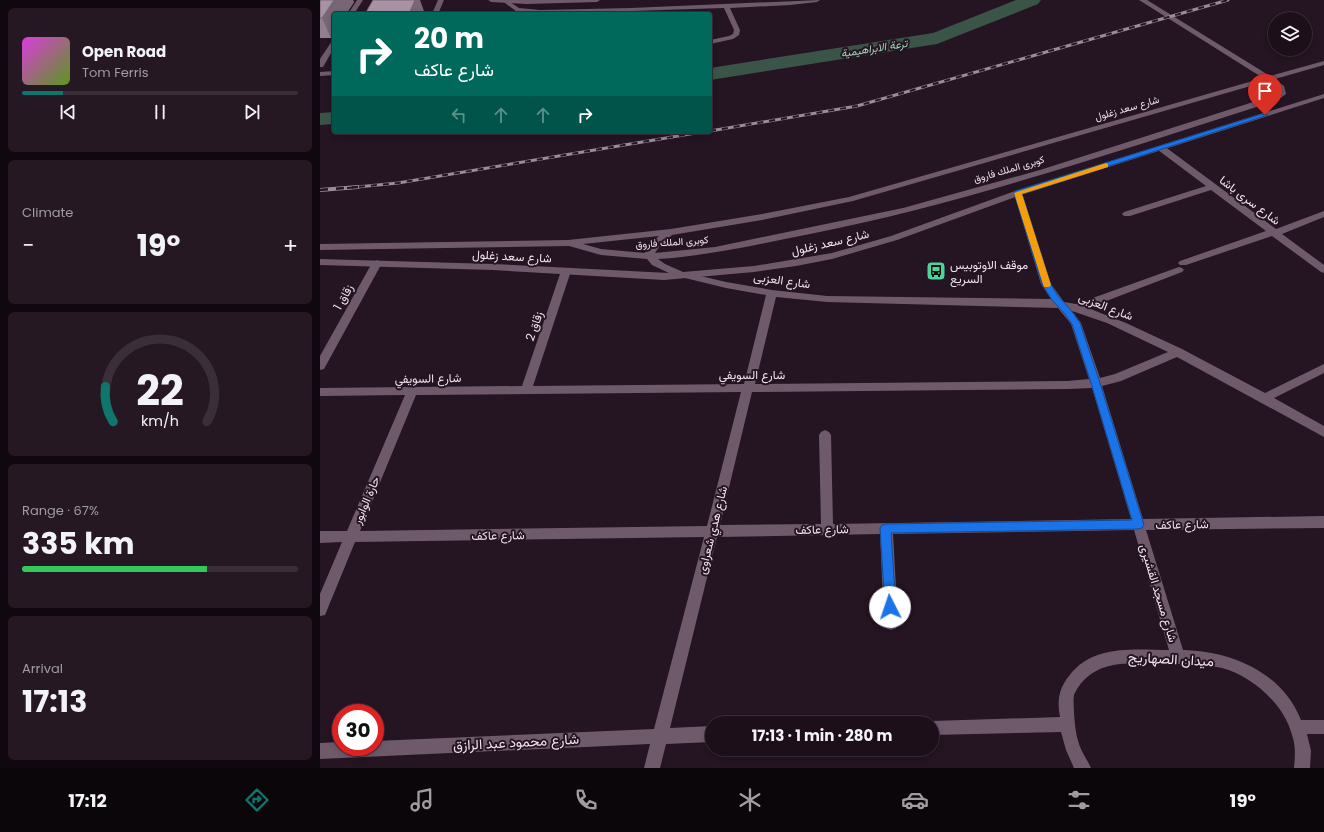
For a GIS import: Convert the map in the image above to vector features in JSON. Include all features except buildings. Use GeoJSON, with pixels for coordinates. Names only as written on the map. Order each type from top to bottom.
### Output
{"type":"FeatureCollection","features":[{"type":"Feature","properties":{"kind":"street"},"geometry":{"type":"LineString","coordinates":[[352,12],[360,0]]}},
{"type":"Feature","properties":{"kind":"street"},"geometry":{"type":"LineString","coordinates":[[436,12],[441,0]]}},
{"type":"Feature","properties":{"kind":"street"},"geometry":{"type":"LineString","coordinates":[[491,0],[507,2],[597,0]]}},
{"type":"Feature","properties":{"kind":"street"},"geometry":{"type":"LineString","coordinates":[[631,12],[790,3],[817,0]]}},
{"type":"Feature","properties":{"kind":"street","name":"كوبرى الملك فاروق"},"geometry":{"type":"LineString","coordinates":[[568,243],[588,250],[614,255],[650,256],[697,253],[902,211],[1033,174],[1275,98],[1282,94],[1281,88],[1273,81],[1142,0]]}},
{"type":"Feature","properties":{"kind":"street"},"geometry":{"type":"LineString","coordinates":[[507,2],[512,7],[524,12]]}},
{"type":"Feature","properties":{"kind":"street"},"geometry":{"type":"LineString","coordinates":[[712,42],[731,38],[736,35],[737,30],[726,6]]}},
{"type":"Feature","properties":{"kind":"street"},"geometry":{"type":"LineString","coordinates":[[320,65],[332,45]]}},
{"type":"Feature","properties":{"kind":"street","name":"شارع سعد زغلول"},"geometry":{"type":"LineString","coordinates":[[320,247],[568,243],[671,232],[762,217],[850,199],[1324,64]]}},
{"type":"Feature","properties":{"kind":"street"},"geometry":{"type":"LineString","coordinates":[[320,74],[332,73]]}},
{"type":"Feature","properties":{"kind":"street","name":"شارع سعد زغلول"},"geometry":{"type":"LineString","coordinates":[[320,262],[566,271],[641,276],[688,276],[754,269],[832,256],[894,238],[1018,193],[1324,96]]}},
{"type":"Feature","properties":{"kind":"street","name":"شارع سرى باشا"},"geometry":{"type":"LineString","coordinates":[[1161,148],[1324,270]]}},
{"type":"Feature","properties":{"kind":"street"},"geometry":{"type":"LineString","coordinates":[[1127,214],[1212,186]]}},
{"type":"Feature","properties":{"kind":"street","name":"شارع مسجد القشيرى"},"geometry":{"type":"LineString","coordinates":[[1018,193],[1046,284],[1055,298],[1076,323],[1096,383],[1178,657]]}},
{"type":"Feature","properties":{"kind":"street"},"geometry":{"type":"LineString","coordinates":[[1077,308],[1181,267],[1324,214]]}},
{"type":"Feature","properties":{"kind":"street"},"geometry":{"type":"LineString","coordinates":[[671,232],[652,245],[650,256],[653,262],[659,266],[688,276]]}},
{"type":"Feature","properties":{"kind":"street","name":"زقاق 1"},"geometry":{"type":"LineString","coordinates":[[320,366],[377,263]]}},
{"type":"Feature","properties":{"kind":"street","name":"زقاق 2"},"geometry":{"type":"LineString","coordinates":[[526,389],[566,271]]}},
{"type":"Feature","properties":{"kind":"street","name":"شارع العزبى"},"geometry":{"type":"LineString","coordinates":[[688,276],[726,285],[772,293],[827,299],[1061,304],[1101,316],[1178,352],[1265,398],[1324,432]]}},
{"type":"Feature","properties":{"kind":"street","name":"شارع هدي شعراوى"},"geometry":{"type":"LineString","coordinates":[[652,768],[772,293]]}},
{"type":"Feature","properties":{"kind":"street","name":"شارع السويفي"},"geometry":{"type":"LineString","coordinates":[[320,392],[1060,385],[1096,383],[1117,378],[1178,352]]}},
{"type":"Feature","properties":{"kind":"street"},"geometry":{"type":"LineString","coordinates":[[1265,398],[1324,368]]}},
{"type":"Feature","properties":{"kind":"street","name":"حارة الوابور"},"geometry":{"type":"LineString","coordinates":[[320,610],[412,391]]}},
{"type":"Feature","properties":{"kind":"street"},"geometry":{"type":"LineString","coordinates":[[826,435],[827,529]]}},
{"type":"Feature","properties":{"kind":"street","name":"شارع عاكف"},"geometry":{"type":"LineString","coordinates":[[320,537],[1324,522]]}},
{"type":"Feature","properties":{"kind":"street"},"geometry":{"type":"LineString","coordinates":[[886,528],[891,623]]}},
{"type":"Feature","properties":{"kind":"street","name":"ميدان الصهاريج"},"geometry":{"type":"LineString","coordinates":[[1082,768],[1075,757],[1067,724],[1067,695],[1074,681],[1094,663],[1121,656],[1211,659],[1232,664],[1252,675],[1270,689],[1287,706],[1299,727],[1305,755],[1302,768]]}},
{"type":"Feature","properties":{"kind":"street"},"geometry":{"type":"LineString","coordinates":[[939,728],[1067,724]]}},
{"type":"Feature","properties":{"kind":"street"},"geometry":{"type":"LineString","coordinates":[[1299,727],[1324,727]]}},
{"type":"Feature","properties":{"kind":"street","name":"شارع محمود عبد الرازق"},"geometry":{"type":"LineString","coordinates":[[320,751],[705,734]]}},
{"type":"Feature","properties":{"kind":"waterway","name":"ترعة الابراهيمية"},"geometry":{"type":"LineString","coordinates":[[712,74],[937,38],[1032,0]]}},
{"type":"Feature","properties":{"kind":"waterway","name":"ترعة الابراهيمية"},"geometry":{"type":"LineString","coordinates":[[320,119],[332,118]]}},
{"type":"Feature","properties":{"kind":"railway"},"geometry":{"type":"LineString","coordinates":[[712,131],[857,106],[1228,0]]}},
{"type":"Feature","properties":{"kind":"railway"},"geometry":{"type":"LineString","coordinates":[[354,187],[398,183],[690,134]]}},
{"type":"Feature","properties":{"kind":"railway"},"geometry":{"type":"LineString","coordinates":[[320,190],[354,187]]}},
{"type":"Feature","properties":{"kind":"railway"},"geometry":{"type":"LineString","coordinates":[[347,188],[354,187]]}},
{"type":"Feature","properties":{"kind":"railway"},"geometry":{"type":"LineString","coordinates":[[354,187],[358,187]]}},
{"type":"Feature","properties":{"kind":"slow traffic"},"geometry":{"type":"LineString","coordinates":[[1047,285],[1018,193],[1106,165]]}},
{"type":"Feature","properties":{"kind":"place","name":"موقف الاوتوبيس السريع"},"geometry":{"type":"Point","coordinates":[936,271]}},
{"type":"Feature","properties":{"kind":"route"},"geometry":{"type":"LineString","coordinates":[[890,607],[886,528],[1138,525],[1096,383],[1076,323],[1049,291],[1018,193],[1265,115]]}}]}
